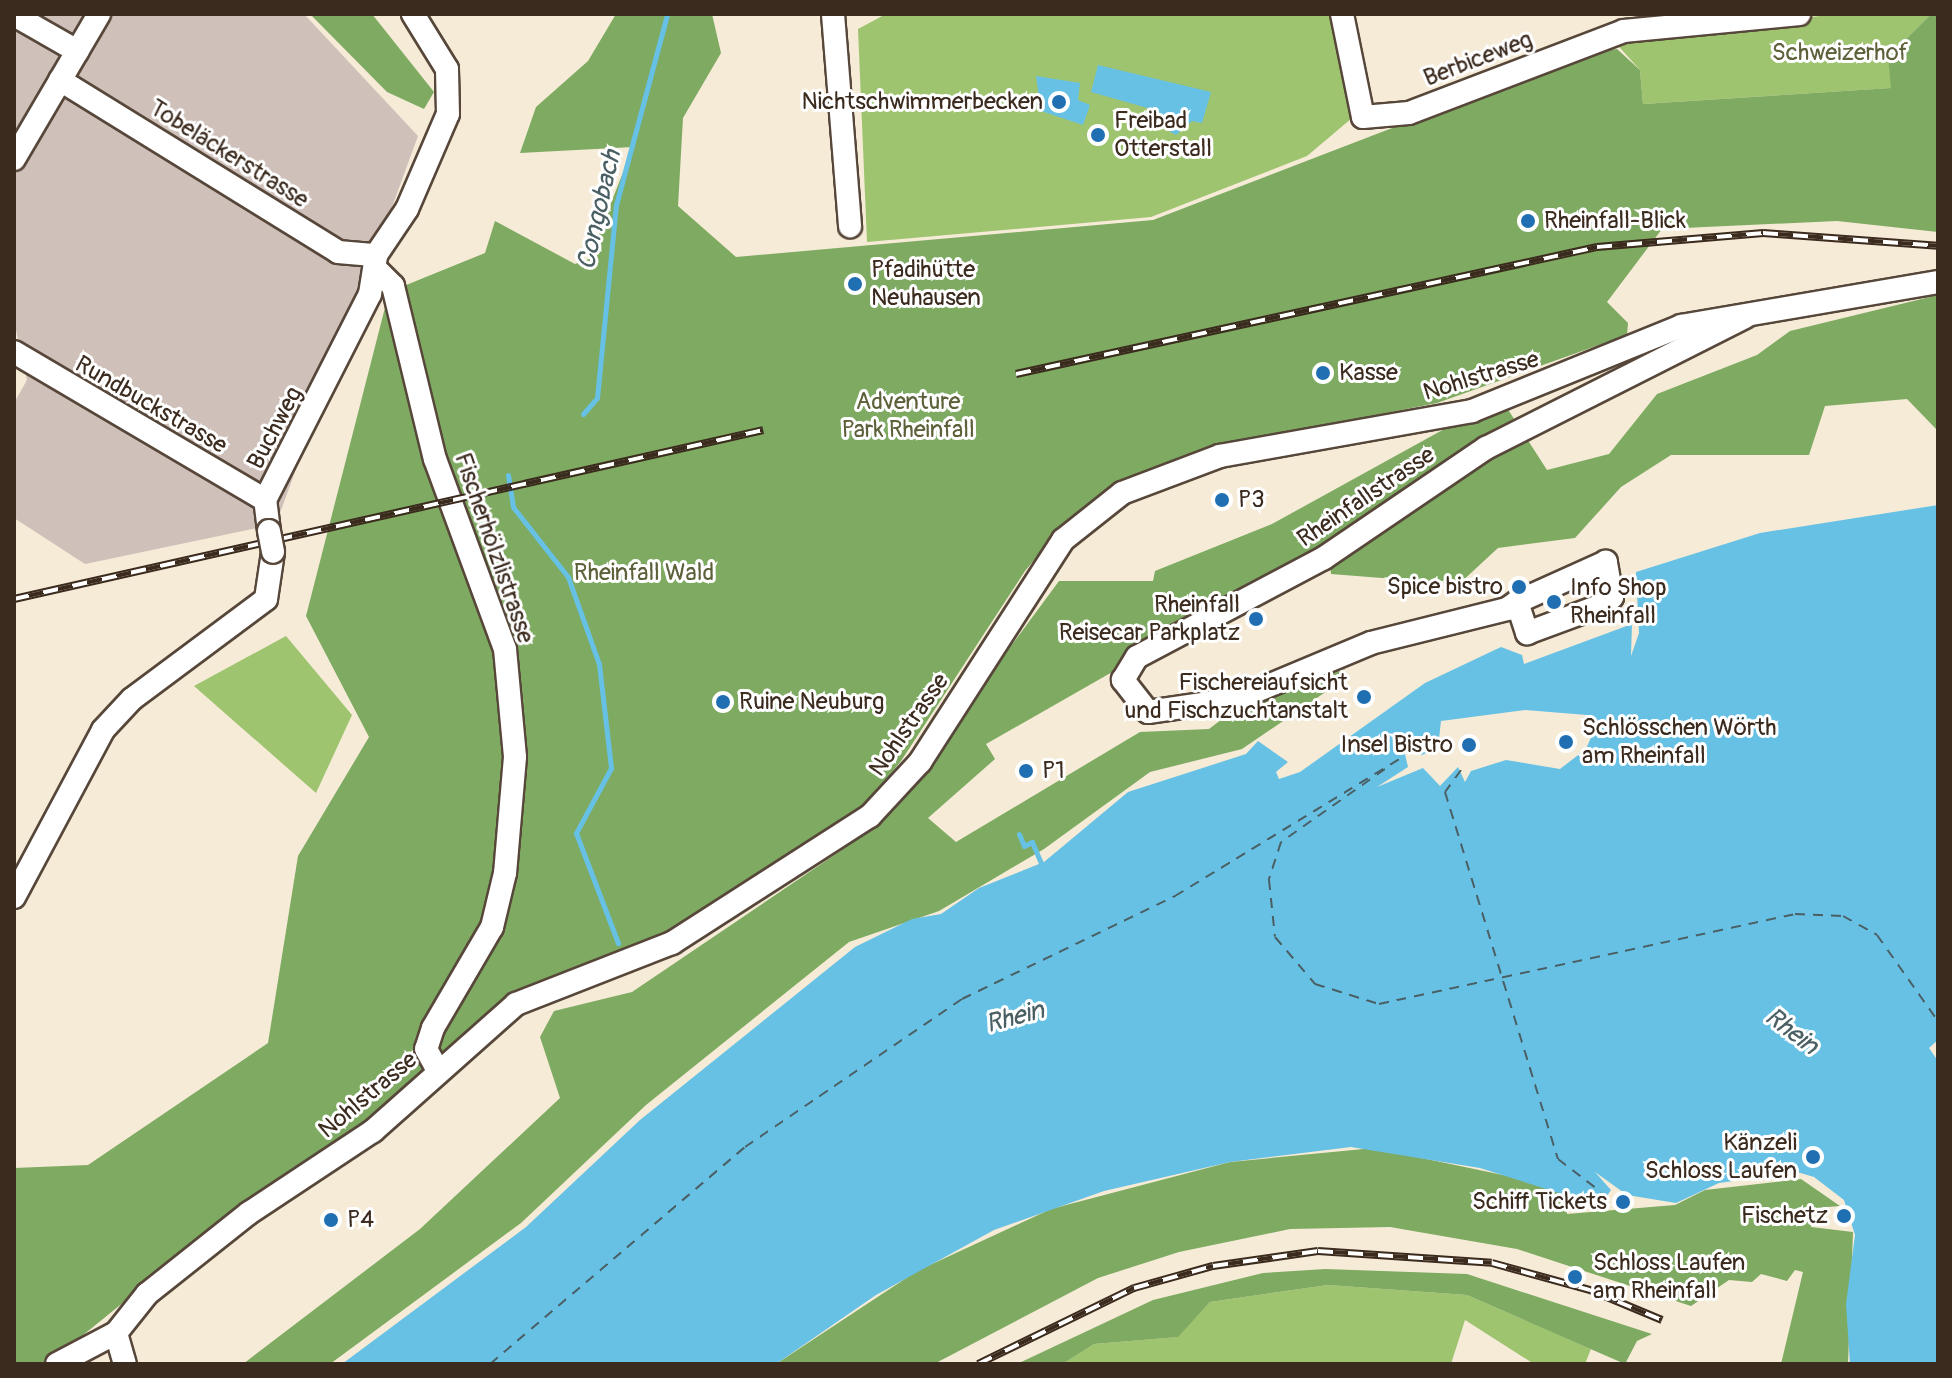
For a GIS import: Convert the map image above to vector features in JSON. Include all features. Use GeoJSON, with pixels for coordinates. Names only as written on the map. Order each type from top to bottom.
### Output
{"type":"FeatureCollection","features":[{"type":"Feature","properties":{"kind":"street"},"geometry":{"type":"LineString","coordinates":[[14,159],[99,14]]}},
{"type":"Feature","properties":{"kind":"street","name":"Buchweg"},"geometry":{"type":"LineString","coordinates":[[14,897],[103,730],[132,699],[266,599],[271,542],[265,500],[377,263],[407,209],[451,92],[447,69],[413,14]]}},
{"type":"Feature","properties":{"kind":"street"},"geometry":{"type":"LineString","coordinates":[[833,14],[850,226]]}},
{"type":"Feature","properties":{"kind":"street","name":"Berbiceweg"},"geometry":{"type":"LineString","coordinates":[[1342,14],[1363,117],[1409,113],[1624,31],[1799,14]]}},
{"type":"Feature","properties":{"kind":"street"},"geometry":{"type":"LineString","coordinates":[[14,15],[77,51]]}},
{"type":"Feature","properties":{"kind":"street","name":"Tobeläckerstrasse"},"geometry":{"type":"LineString","coordinates":[[60,80],[338,252],[377,263]]}},
{"type":"Feature","properties":{"kind":"street","name":"Fischerhölzlistrasse"},"geometry":{"type":"LineString","coordinates":[[377,263],[393,286],[435,459],[505,649],[515,757],[505,873],[492,927],[433,1028],[426,1049],[438,1071]]}},
{"type":"Feature","properties":{"kind":"street","name":"Rheinfallstrasse"},"geometry":{"type":"LineString","coordinates":[[1517,602],[1400,640],[1371,643],[1259,692],[1168,713],[1140,708],[1123,680],[1137,657],[1324,558],[1486,448],[1749,314],[1826,307],[1938,282]]}},
{"type":"Feature","properties":{"kind":"street","name":"Nohlstrasse"},"geometry":{"type":"LineString","coordinates":[[116,1333],[133,1307],[173,1273],[373,1131],[516,1004],[672,943],[870,816],[920,762],[1063,540],[1122,493],[1220,456],[1472,411],[1681,326],[1749,314]]}},
{"type":"Feature","properties":{"kind":"street","name":"Rundbuckstrasse"},"geometry":{"type":"LineString","coordinates":[[14,352],[265,500]]}},
{"type":"Feature","properties":{"kind":"street"},"geometry":{"type":"LineString","coordinates":[[57,1364],[116,1333],[125,1364]]}},
{"type":"Feature","properties":{"kind":"shaded area"},"geometry":{"type":"Polygon","coordinates":[[[14,14],[304,14],[418,136],[280,513],[257,528],[85,564],[14,518],[14,403],[27,380],[14,321],[14,14]]]}},
{"type":"Feature","properties":{"kind":"green space"},"geometry":{"type":"Polygon","coordinates":[[[310,14],[372,14],[434,92],[424,109],[387,92],[310,14]]]}},
{"type":"Feature","properties":{"kind":"green space","name":"Rheinfall Wald"},"geometry":{"type":"Polygon","coordinates":[[[616,14],[712,14],[721,53],[683,118],[678,206],[736,257],[1153,220],[1590,52],[1617,49],[1640,70],[1643,104],[1891,88],[1888,57],[1931,14],[1938,14],[1938,232],[1837,221],[1662,229],[1607,302],[1628,323],[1627,335],[1437,403],[1219,446],[1112,487],[1067,520],[1025,571],[901,761],[855,817],[644,948],[536,982],[500,1002],[364,1130],[252,1198],[61,1353],[40,1364],[14,1364],[14,1168],[88,1165],[268,1043],[298,856],[369,737],[306,616],[389,292],[485,253],[495,221],[575,264],[589,259],[633,147],[520,153],[536,107],[588,61],[616,14]]]}},
{"type":"Feature","properties":{"kind":"green space","name":"Freibad Otterstall"},"geometry":{"type":"Polygon","coordinates":[[[886,14],[1335,14],[1358,113],[1307,156],[1151,217],[867,242],[858,29],[886,14]]]}},
{"type":"Feature","properties":{"kind":"green space","name":"Schweizerhof"},"geometry":{"type":"Polygon","coordinates":[[[1838,14],[1931,14],[1888,57],[1892,88],[1643,104],[1640,70],[1612,39],[1838,14]]]}},
{"type":"Feature","properties":{"kind":"green space"},"geometry":{"type":"Polygon","coordinates":[[[1938,295],[1938,431],[1907,399],[1825,406],[1809,455],[1671,455],[1621,487],[1575,538],[1498,548],[1459,584],[1331,574],[1329,548],[1129,648],[1114,671],[986,744],[995,759],[928,818],[956,842],[1140,732],[1209,729],[1230,713],[1345,669],[1327,691],[1242,749],[1150,772],[1044,849],[939,911],[849,942],[646,1105],[521,1223],[330,1364],[243,1364],[420,1229],[560,1098],[540,1037],[554,1011],[632,992],[861,837],[892,807],[1059,581],[1153,581],[1155,571],[1272,524],[1457,422],[1507,408],[1547,470],[1609,454],[1657,394],[1757,355],[1790,331],[1938,295]]]}},
{"type":"Feature","properties":{"kind":"green space"},"geometry":{"type":"Polygon","coordinates":[[[286,636],[352,715],[316,793],[194,686],[286,636]]]}},
{"type":"Feature","properties":{"kind":"green space"},"geometry":{"type":"Polygon","coordinates":[[[1374,1148],[1522,1179],[1565,1195],[1567,1214],[1675,1205],[1705,1190],[1801,1179],[1840,1206],[1815,1208],[1811,1227],[1853,1232],[1848,1364],[1781,1364],[1803,1272],[1795,1270],[1787,1281],[1761,1274],[1752,1282],[1729,1280],[1691,1306],[1517,1249],[1390,1227],[1290,1229],[1179,1252],[1098,1278],[934,1364],[776,1364],[917,1271],[1051,1209],[1230,1162],[1374,1148]]]}},
{"type":"Feature","properties":{"kind":"green space"},"geometry":{"type":"Polygon","coordinates":[[[1325,1269],[1467,1274],[1652,1334],[1637,1341],[1625,1364],[1467,1295],[1328,1285],[1210,1302],[1178,1337],[1094,1344],[1062,1364],[1017,1364],[1153,1300],[1263,1273],[1325,1269]]]}},
{"type":"Feature","properties":{"kind":"green space"},"geometry":{"type":"Polygon","coordinates":[[[1328,1285],[1467,1295],[1591,1349],[1585,1364],[1534,1364],[1465,1320],[1451,1364],[1061,1364],[1094,1344],[1177,1337],[1210,1302],[1328,1285]]]}},
{"type":"Feature","properties":{"kind":"water"},"geometry":{"type":"Polygon","coordinates":[[[1098,65],[1211,92],[1202,123],[1192,121],[1176,135],[1156,123],[1158,111],[1091,92],[1098,65]]]}},
{"type":"Feature","properties":{"kind":"water","name":"Nichtschwimmerbecken"},"geometry":{"type":"Polygon","coordinates":[[[1036,76],[1080,83],[1078,100],[1090,105],[1083,125],[1041,111],[1036,76]]]}},
{"type":"Feature","properties":{"kind":"water","name":"Rhein"},"geometry":{"type":"Polygon","coordinates":[[[1938,505],[1938,1040],[1929,1048],[1938,1061],[1938,1364],[1850,1364],[1846,1304],[1855,1235],[1844,1200],[1814,1177],[1797,1172],[1719,1183],[1676,1203],[1627,1195],[1595,1172],[1611,1190],[1600,1206],[1480,1168],[1351,1147],[1230,1162],[1104,1191],[994,1230],[876,1295],[776,1364],[342,1364],[526,1227],[640,1120],[855,947],[912,919],[941,914],[979,888],[1044,862],[1128,792],[1246,754],[1258,741],[1288,762],[1276,772],[1279,779],[1300,772],[1425,683],[1501,647],[1522,655],[1524,664],[1632,624],[1631,656],[1639,633],[1636,572],[1760,533],[1938,505]],[[1525,710],[1441,721],[1438,748],[1422,755],[1404,750],[1408,767],[1377,787],[1423,768],[1440,786],[1458,767],[1465,782],[1471,771],[1506,760],[1560,769],[1586,749],[1592,735],[1587,715],[1525,710]]]}},
{"type":"Feature","properties":{"kind":"waterway","name":"Congobach"},"geometry":{"type":"LineString","coordinates":[[583,414],[597,398],[616,205],[667,14]]}},
{"type":"Feature","properties":{"kind":"waterway","name":"Congobach"},"geometry":{"type":"LineString","coordinates":[[508,475],[513,507],[568,577],[599,664],[611,768],[576,833],[618,943]]}},
{"type":"Feature","properties":{"kind":"waterway"},"geometry":{"type":"LineString","coordinates":[[1019,834],[1024,846],[1032,842],[1043,868]]}},
{"type":"Feature","properties":{"kind":"ferry route"},"geometry":{"type":"LineString","coordinates":[[490,1364],[745,1147],[962,999],[1175,896],[1403,757]]}},
{"type":"Feature","properties":{"kind":"ferry route"},"geometry":{"type":"LineString","coordinates":[[1385,769],[1281,842],[1269,880],[1275,937],[1315,984],[1379,1004],[1795,914],[1843,916],[1877,935],[1938,1021]]}},
{"type":"Feature","properties":{"kind":"ferry route"},"geometry":{"type":"LineString","coordinates":[[1461,770],[1445,792],[1558,1159],[1601,1192]]}},
{"type":"Feature","properties":{"kind":"railway"},"geometry":{"type":"LineString","coordinates":[[1016,374],[1597,247],[1763,233],[1938,246]]}},
{"type":"Feature","properties":{"kind":"railway"},"geometry":{"type":"LineString","coordinates":[[14,599],[763,430]]}},
{"type":"Feature","properties":{"kind":"railway"},"geometry":{"type":"LineString","coordinates":[[978,1364],[1134,1288],[1213,1266],[1318,1251],[1492,1263],[1590,1290],[1662,1320]]}},
{"type":"Feature","properties":{"kind":"place","name":"Nichtschwimmerbecken"},"geometry":{"type":"Point","coordinates":[1059,102]}},
{"type":"Feature","properties":{"kind":"place","name":"Freibad Otterstall"},"geometry":{"type":"Point","coordinates":[1098,135]}},
{"type":"Feature","properties":{"kind":"place","name":"Rheinfall-Blick"},"geometry":{"type":"Point","coordinates":[1528,221]}},
{"type":"Feature","properties":{"kind":"place","name":"Pfadihütte Neuhausen"},"geometry":{"type":"Point","coordinates":[855,284]}},
{"type":"Feature","properties":{"kind":"place","name":"Kasse"},"geometry":{"type":"Point","coordinates":[1323,373]}},
{"type":"Feature","properties":{"kind":"place","name":"P3"},"geometry":{"type":"Point","coordinates":[1222,500]}},
{"type":"Feature","properties":{"kind":"place","name":"Spice bistro"},"geometry":{"type":"Point","coordinates":[1519,587]}},
{"type":"Feature","properties":{"kind":"place","name":"Info Shop Rheinfall"},"geometry":{"type":"Point","coordinates":[1554,602]}},
{"type":"Feature","properties":{"kind":"place","name":"Rheinfall Reisecar Parkplatz"},"geometry":{"type":"Point","coordinates":[1256,619]}},
{"type":"Feature","properties":{"kind":"place","name":"Fischereiaufsicht und Fischzuchtanstalt"},"geometry":{"type":"Point","coordinates":[1364,697]}},
{"type":"Feature","properties":{"kind":"place","name":"Ruine Neuburg"},"geometry":{"type":"Point","coordinates":[723,702]}},
{"type":"Feature","properties":{"kind":"place","name":"Schlösschen Wörth am Rheinfall"},"geometry":{"type":"Point","coordinates":[1566,742]}},
{"type":"Feature","properties":{"kind":"place","name":"Insel Bistro"},"geometry":{"type":"Point","coordinates":[1469,745]}},
{"type":"Feature","properties":{"kind":"place","name":"P1"},"geometry":{"type":"Point","coordinates":[1026,771]}},
{"type":"Feature","properties":{"kind":"place","name":"Känzeli Schloss Laufen"},"geometry":{"type":"Point","coordinates":[1813,1157]}},
{"type":"Feature","properties":{"kind":"place","name":"Schiff Tickets"},"geometry":{"type":"Point","coordinates":[1623,1202]}},
{"type":"Feature","properties":{"kind":"place","name":"Fischetz"},"geometry":{"type":"Point","coordinates":[1844,1216]}},
{"type":"Feature","properties":{"kind":"place","name":"P4"},"geometry":{"type":"Point","coordinates":[331,1220]}},
{"type":"Feature","properties":{"kind":"place","name":"Schloss Laufen am Rheinfall"},"geometry":{"type":"Point","coordinates":[1575,1277]}},
{"type":"Feature","properties":{"kind":"park label","name":"Adventure Park Rheinfall"},"geometry":{"type":"Point","coordinates":[908,416]}}]}
